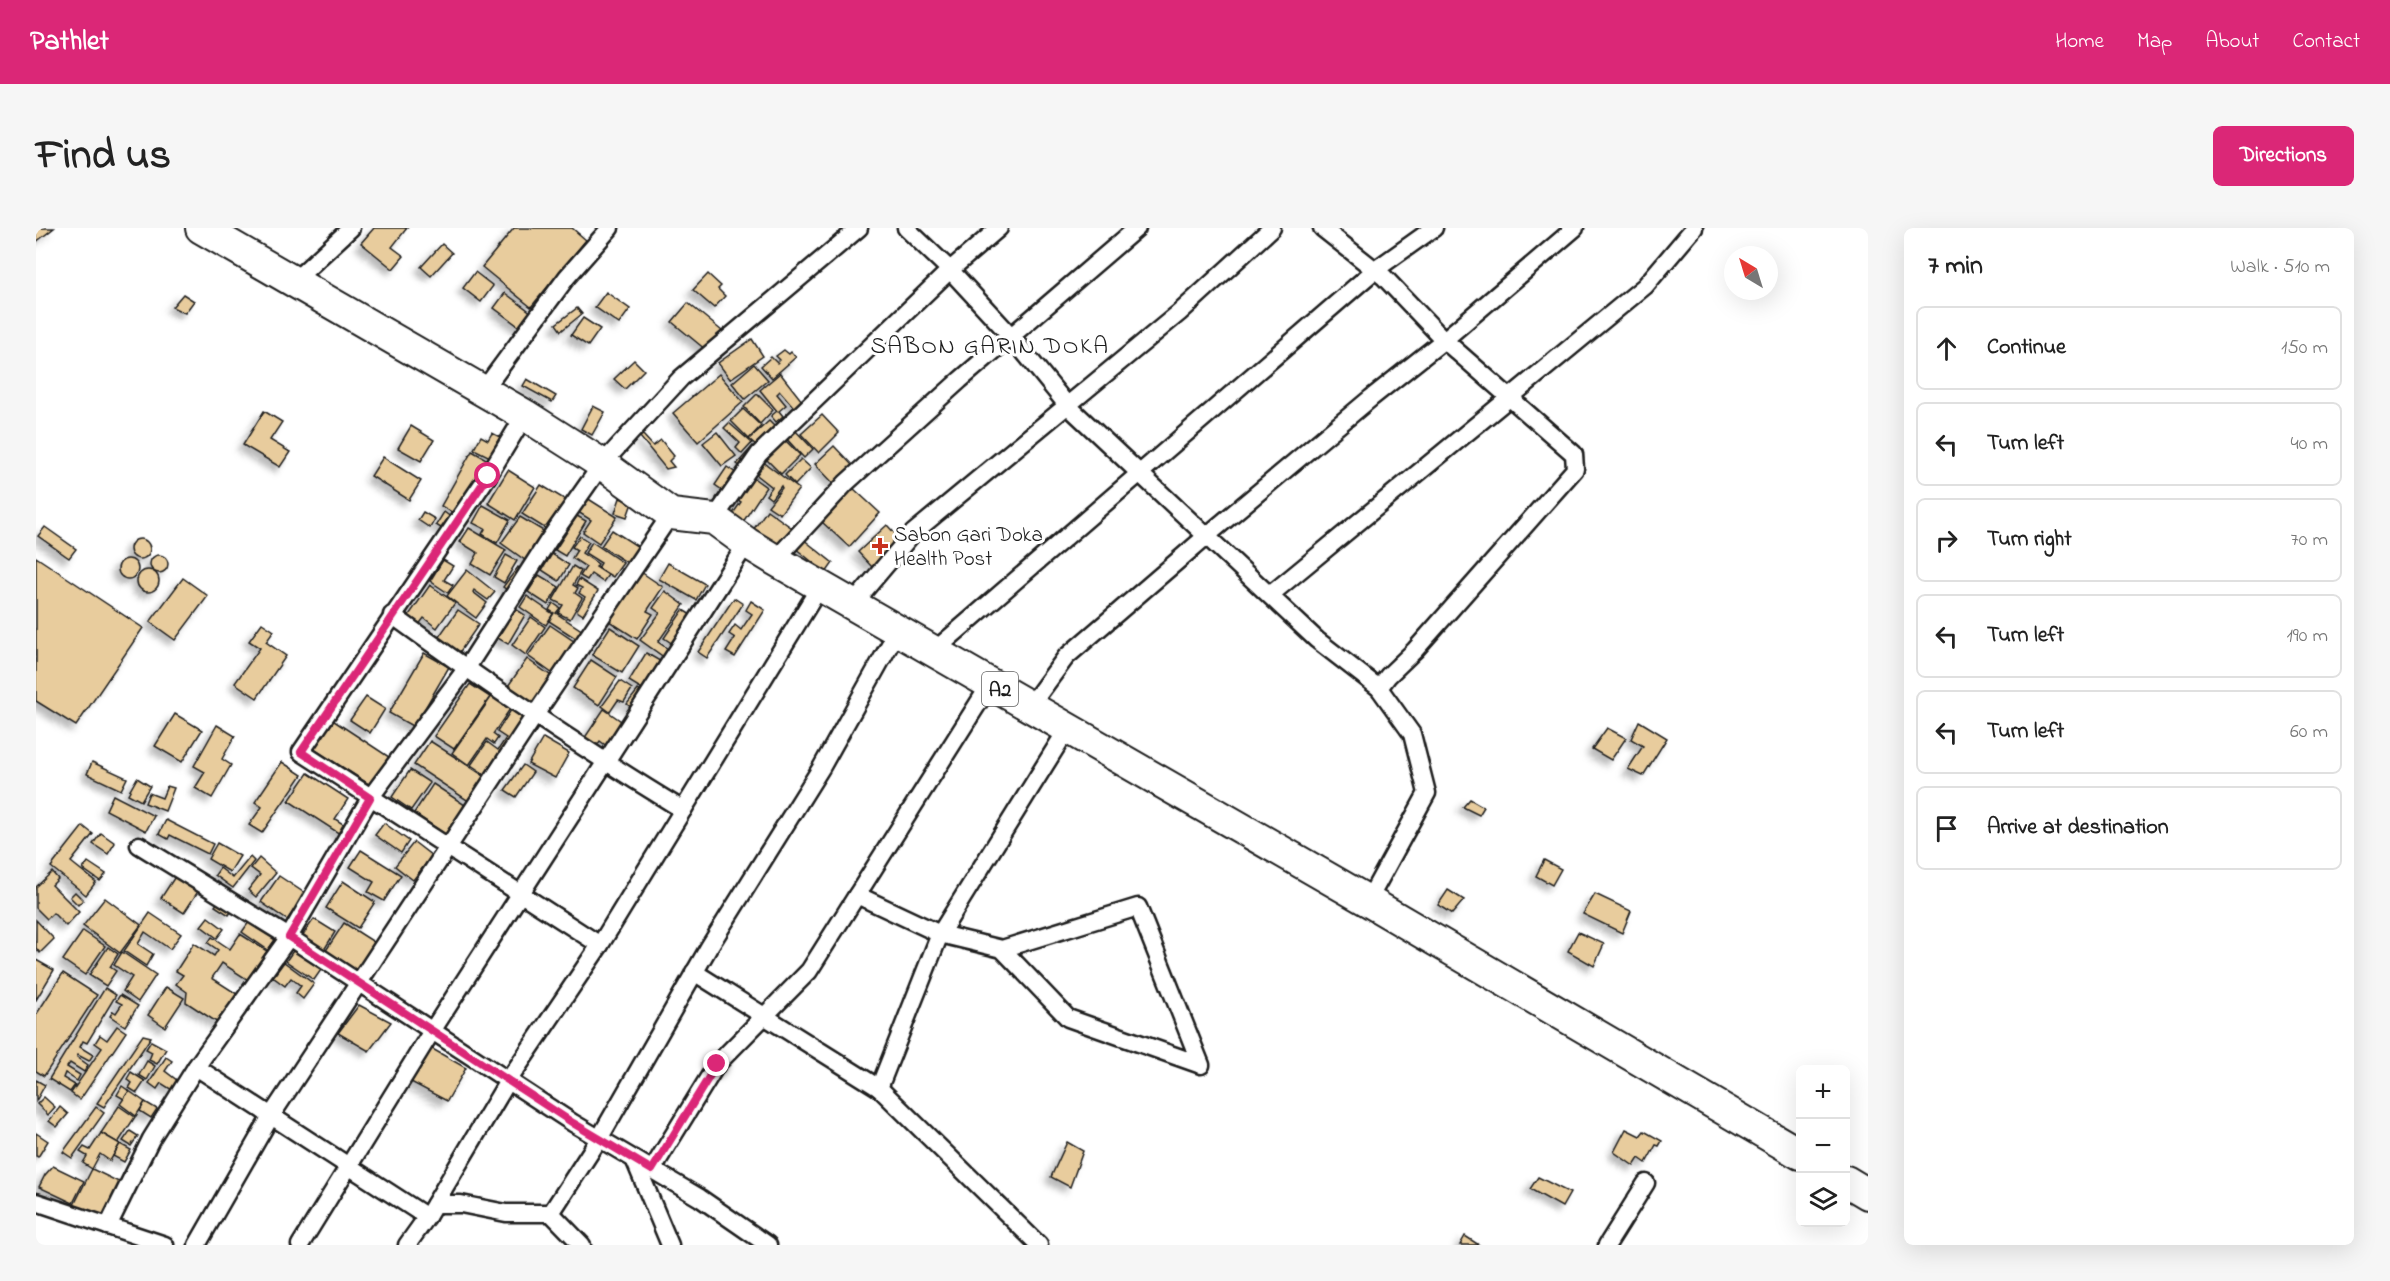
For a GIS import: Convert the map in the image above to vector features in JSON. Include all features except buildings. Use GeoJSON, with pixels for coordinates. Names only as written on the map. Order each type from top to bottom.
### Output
{"type":"FeatureCollection","features":[{"type":"Feature","properties":{"kind":"highway","name":"A2"},"geometry":{"type":"LineString","coordinates":[[201,228],[525,415],[602,464],[671,514],[714,519],[775,560],[1368,901],[1796,1152]]}},
{"type":"Feature","properties":{"kind":"highway"},"geometry":{"type":"LineString","coordinates":[[1850,1184],[1868,1194]]}},
{"type":"Feature","properties":{"kind":"street"},"geometry":{"type":"LineString","coordinates":[[294,281],[351,228]]}},
{"type":"Feature","properties":{"kind":"street"},"geometry":{"type":"LineString","coordinates":[[483,391],[567,277],[610,228]]}},
{"type":"Feature","properties":{"kind":"street"},"geometry":{"type":"LineString","coordinates":[[108,1226],[151,1139],[196,1067],[289,937],[370,798],[466,669],[550,538],[602,464],[681,378],[859,228]]}},
{"type":"Feature","properties":{"kind":"street"},"geometry":{"type":"LineString","coordinates":[[906,228],[950,270],[1011,336],[1067,405],[1317,640],[1379,688],[1412,734],[1427,793],[1368,901]]}},
{"type":"Feature","properties":{"kind":"street"},"geometry":{"type":"LineString","coordinates":[[714,519],[759,454],[950,270],[999,228]]}},
{"type":"Feature","properties":{"kind":"street"},"geometry":{"type":"LineString","coordinates":[[775,560],[846,483],[1011,336],[1137,228]]}},
{"type":"Feature","properties":{"kind":"street"},"geometry":{"type":"LineString","coordinates":[[853,604],[913,532],[965,492],[1179,313],[1272,228]]}},
{"type":"Feature","properties":{"kind":"street"},"geometry":{"type":"LineString","coordinates":[[1322,228],[1375,270],[1444,340],[1574,454],[1575,469],[1415,651],[1388,676],[1379,688]]}},
{"type":"Feature","properties":{"kind":"street"},"geometry":{"type":"LineString","coordinates":[[934,651],[1375,270],[1434,228]]}},
{"type":"Feature","properties":{"kind":"street"},"geometry":{"type":"LineString","coordinates":[[1030,706],[1066,657],[1575,228]]}},
{"type":"Feature","properties":{"kind":"street"},"geometry":{"type":"LineString","coordinates":[[1270,595],[1645,286],[1694,228]]}},
{"type":"Feature","properties":{"kind":"street"},"geometry":{"type":"LineString","coordinates":[[525,415],[488,476],[301,752],[600,945]]}},
{"type":"Feature","properties":{"kind":"street"},"geometry":{"type":"LineString","coordinates":[[197,1245],[272,1116],[358,983],[671,514]]}},
{"type":"Feature","properties":{"kind":"street"},"geometry":{"type":"LineString","coordinates":[[300,1245],[432,1031],[747,543]]}},
{"type":"Feature","properties":{"kind":"street"},"geometry":{"type":"LineString","coordinates":[[407,1245],[431,1211],[508,1081],[600,945],[820,585]]}},
{"type":"Feature","properties":{"kind":"street"},"geometry":{"type":"LineString","coordinates":[[392,615],[535,716],[683,810]]}},
{"type":"Feature","properties":{"kind":"street"},"geometry":{"type":"LineString","coordinates":[[551,1213],[599,1139],[694,972],[821,768],[898,630]]}},
{"type":"Feature","properties":{"kind":"street"},"geometry":{"type":"LineString","coordinates":[[652,1170],[717,1064],[809,971],[991,683]]}},
{"type":"Feature","properties":{"kind":"street"},"geometry":{"type":"LineString","coordinates":[[879,1088],[940,934],[1068,728]]}},
{"type":"Feature","properties":{"kind":"street"},"geometry":{"type":"LineString","coordinates":[[139,845],[289,937],[599,1139],[700,1198],[768,1245]]}},
{"type":"Feature","properties":{"kind":"street"},"geometry":{"type":"LineString","coordinates":[[857,895],[940,934],[1002,949],[1137,907],[1201,1065],[1068,1018],[1002,949]]}},
{"type":"Feature","properties":{"kind":"street"},"geometry":{"type":"LineString","coordinates":[[694,972],[879,1088],[1039,1245]]}},
{"type":"Feature","properties":{"kind":"street"},"geometry":{"type":"LineString","coordinates":[[196,1067],[348,1165],[431,1211],[461,1204],[506,1213],[551,1213],[582,1245]]}},
{"type":"Feature","properties":{"kind":"street"},"geometry":{"type":"LineString","coordinates":[[634,1159],[670,1245]]}},
{"type":"Feature","properties":{"kind":"street"},"geometry":{"type":"LineString","coordinates":[[1607,1245],[1646,1183]]}},
{"type":"Feature","properties":{"kind":"street"},"geometry":{"type":"LineString","coordinates":[[36,1202],[165,1245]]}},
{"type":"Feature","properties":{"kind":"place","name":"Sabon Gari Doka Health Post"},"geometry":{"type":"Point","coordinates":[880,546]}},
{"type":"Feature","properties":{"kind":"district","name":"SABON GARIN DOKA"},"geometry":{"type":"Point","coordinates":[990,345]}},
{"type":"Feature","properties":{"kind":"route"},"geometry":{"type":"LineString","coordinates":[[488,476],[301,752],[370,798],[289,937],[573,1123],[652,1170],[717,1064]]}}]}
